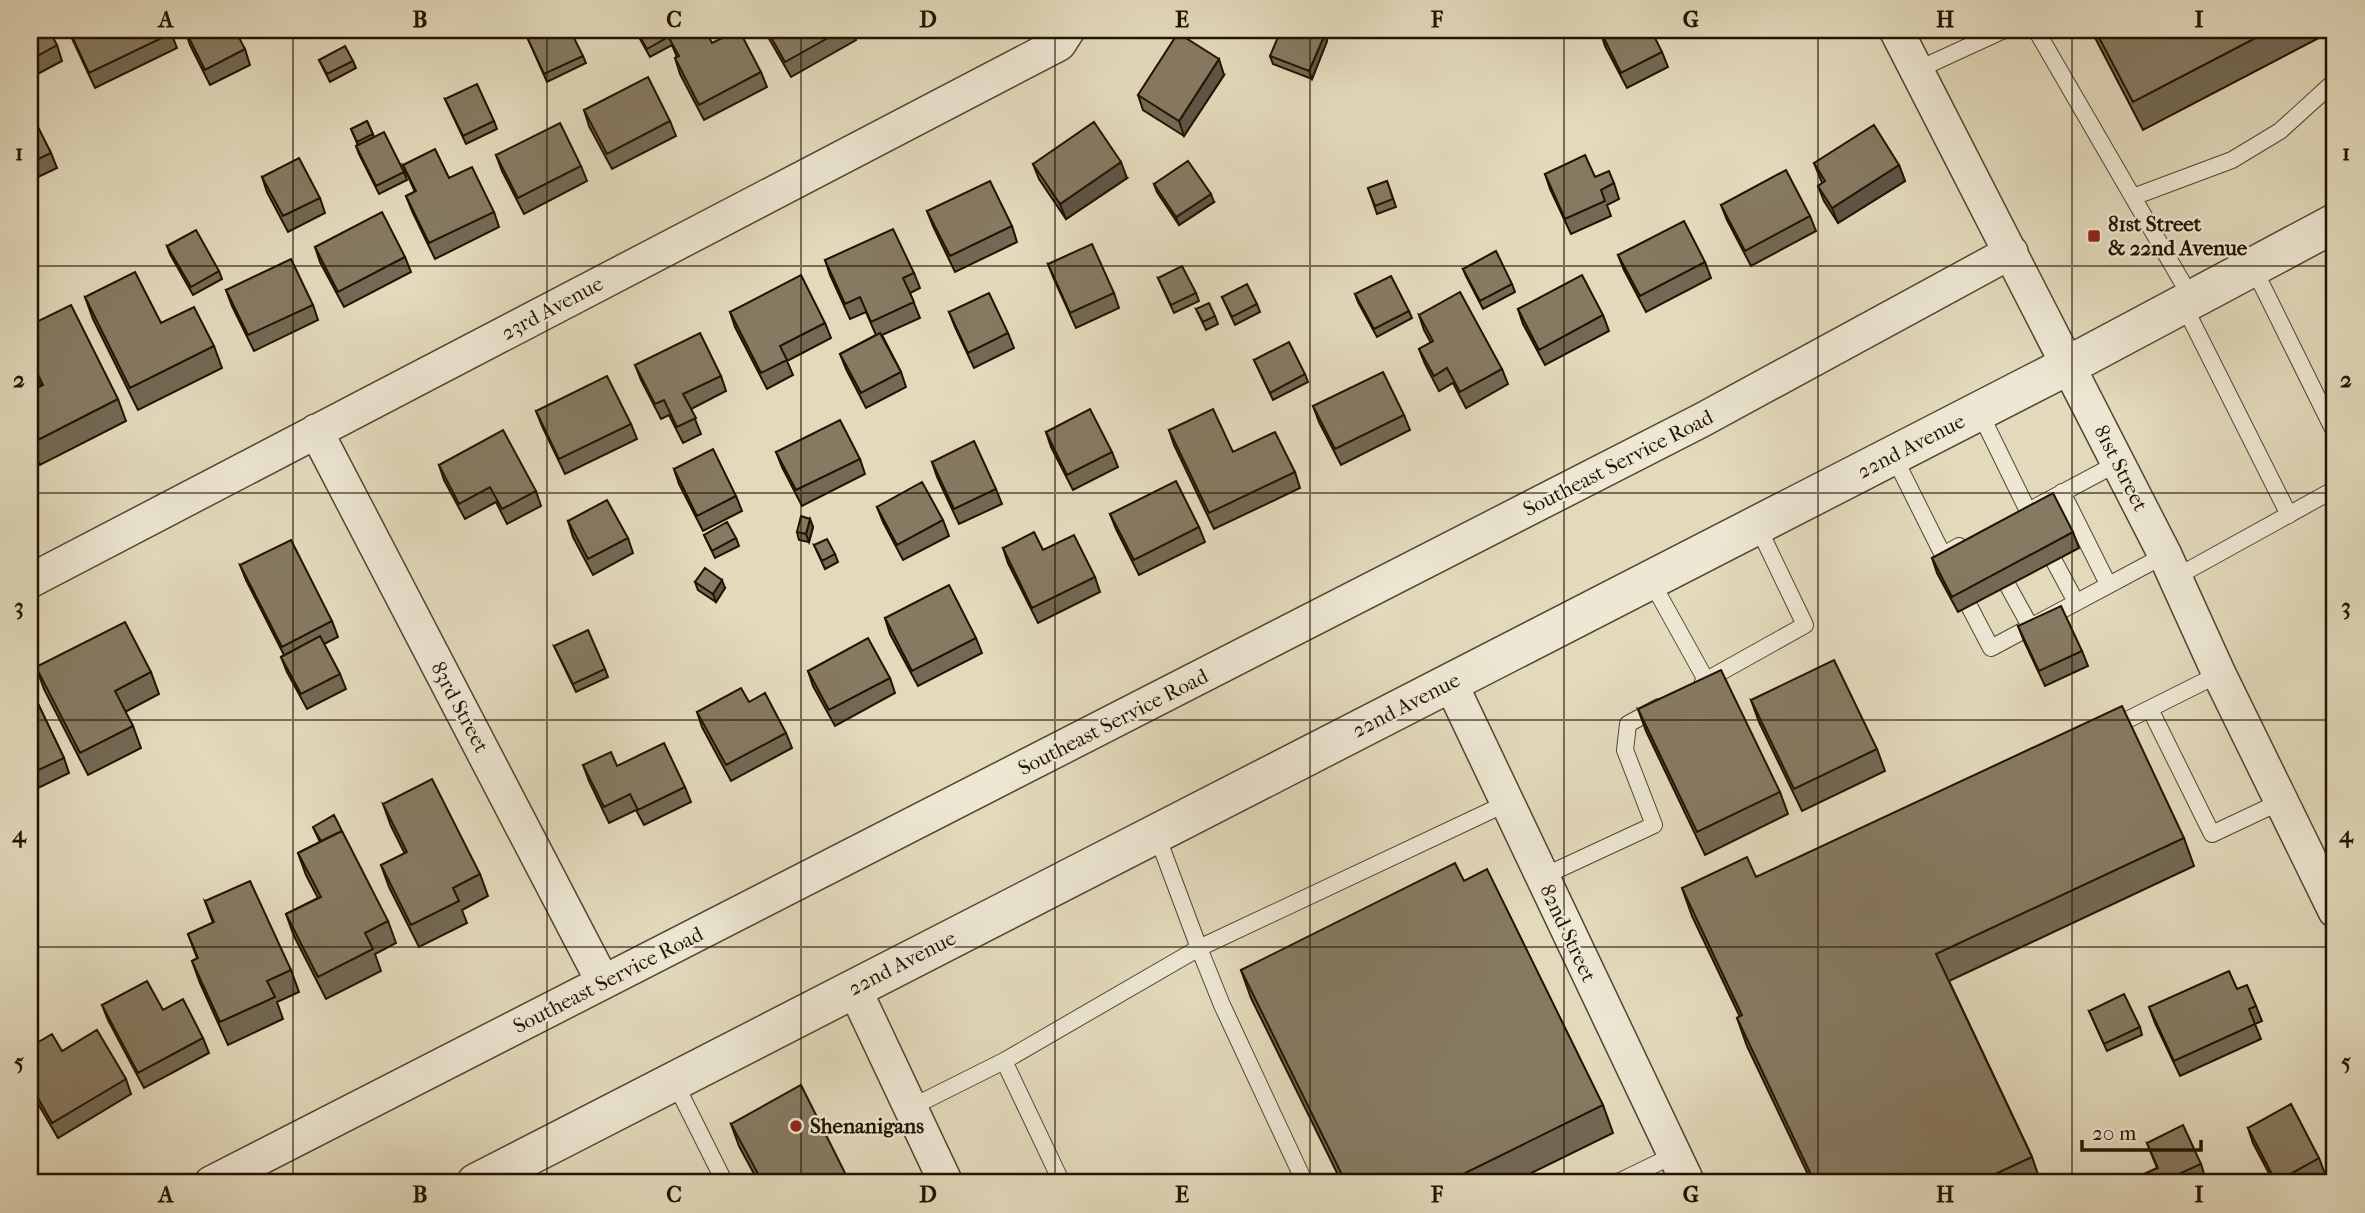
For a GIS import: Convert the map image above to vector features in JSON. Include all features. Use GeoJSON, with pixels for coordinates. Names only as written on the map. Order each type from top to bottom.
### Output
{"type":"FeatureCollection","features":[{"type":"Feature","properties":{"kind":"street","name":"23rd Avenue"},"geometry":{"type":"LineString","coordinates":[[30,580],[1059,44],[1068,30]]}},
{"type":"Feature","properties":{"kind":"street","name":"81st Street"},"geometry":{"type":"LineString","coordinates":[[1896,30],[2171,566],[2220,674],[2335,911]]}},
{"type":"Feature","properties":{"kind":"street","name":"22nd Avenue"},"geometry":{"type":"LineString","coordinates":[[476,1183],[2069,365],[2335,223]]}},
{"type":"Feature","properties":{"kind":"street","name":"Southeast Service Road"},"geometry":{"type":"LineString","coordinates":[[211,1183],[1690,427],[2011,252]]}},
{"type":"Feature","properties":{"kind":"street","name":"83rd Street"},"geometry":{"type":"LineString","coordinates":[[316,431],[603,982]]}},
{"type":"Feature","properties":{"kind":"street","name":"82nd Street"},"geometry":{"type":"LineString","coordinates":[[1450,682],[1681,1169]]}},
{"type":"Feature","properties":{"kind":"street"},"geometry":{"type":"LineString","coordinates":[[854,988],[946,1183]]}},
{"type":"Feature","properties":{"kind":"lane"},"geometry":{"type":"LineString","coordinates":[[1917,70],[2004,30]]}},
{"type":"Feature","properties":{"kind":"lane"},"geometry":{"type":"LineString","coordinates":[[2036,30],[2133,197],[2188,302],[2289,515]]}},
{"type":"Feature","properties":{"kind":"lane"},"geometry":{"type":"LineString","coordinates":[[2133,197],[2232,160],[2280,131],[2335,81]]}},
{"type":"Feature","properties":{"kind":"lane"},"geometry":{"type":"LineString","coordinates":[[2253,267],[2335,433]]}},
{"type":"Feature","properties":{"kind":"lane"},"geometry":{"type":"LineString","coordinates":[[1979,411],[2026,517],[2062,492],[2118,463]]}},
{"type":"Feature","properties":{"kind":"lane"},"geometry":{"type":"LineString","coordinates":[[1893,455],[1946,561],[1971,540]]}},
{"type":"Feature","properties":{"kind":"lane"},"geometry":{"type":"LineString","coordinates":[[1969,606],[1991,648],[2108,584],[2171,566],[2289,515],[2335,489]]}},
{"type":"Feature","properties":{"kind":"lane"},"geometry":{"type":"LineString","coordinates":[[2062,492],[2108,584]]}},
{"type":"Feature","properties":{"kind":"lane"},"geometry":{"type":"LineString","coordinates":[[1542,877],[1654,825],[1625,750],[1628,724],[1805,625],[1757,525]]}},
{"type":"Feature","properties":{"kind":"lane"},"geometry":{"type":"LineString","coordinates":[[2054,561],[2076,602]]}},
{"type":"Feature","properties":{"kind":"lane"},"geometry":{"type":"LineString","coordinates":[[1650,579],[1706,680]]}},
{"type":"Feature","properties":{"kind":"lane"},"geometry":{"type":"LineString","coordinates":[[2008,586],[2030,626]]}},
{"type":"Feature","properties":{"kind":"lane"},"geometry":{"type":"LineString","coordinates":[[2091,738],[2220,674]]}},
{"type":"Feature","properties":{"kind":"lane"},"geometry":{"type":"LineString","coordinates":[[2150,709],[2212,834],[2281,801]]}},
{"type":"Feature","properties":{"kind":"lane"},"geometry":{"type":"LineString","coordinates":[[910,1108],[1004,1061],[1199,948],[1507,803]]}},
{"type":"Feature","properties":{"kind":"lane"},"geometry":{"type":"LineString","coordinates":[[1156,833],[1222,1005],[1305,1183]]}},
{"type":"Feature","properties":{"kind":"lane"},"geometry":{"type":"LineString","coordinates":[[1004,1061],[1062,1183]]}},
{"type":"Feature","properties":{"kind":"lane"},"geometry":{"type":"LineString","coordinates":[[674,1081],[725,1183]]}},
{"type":"Feature","properties":{"kind":"lane"},"geometry":{"type":"LineString","coordinates":[[1616,1183],[1681,1169]]}},
{"type":"Feature","properties":{"kind":"building"},"geometry":{"type":"Polygon","coordinates":[[[30,30],[49,30],[57,45],[30,60],[30,30]]]}},
{"type":"Feature","properties":{"kind":"building"},"geometry":{"type":"Polygon","coordinates":[[[69,30],[170,30],[172,33],[89,73],[69,30]]]}},
{"type":"Feature","properties":{"kind":"building"},"geometry":{"type":"Polygon","coordinates":[[[185,30],[235,30],[245,49],[205,70],[185,30]]]}},
{"type":"Feature","properties":{"kind":"building"},"geometry":{"type":"Polygon","coordinates":[[[543,30],[570,30],[583,56],[544,74],[527,37],[543,30]]]}},
{"type":"Feature","properties":{"kind":"building"},"geometry":{"type":"Polygon","coordinates":[[[636,30],[674,30],[675,33],[647,49],[636,30]]]}},
{"type":"Feature","properties":{"kind":"building"},"geometry":{"type":"Polygon","coordinates":[[[685,30],[705,30],[712,43],[739,30],[761,72],[699,105],[675,58],[679,56],[669,38],[685,30]]]}},
{"type":"Feature","properties":{"kind":"building"},"geometry":{"type":"Polygon","coordinates":[[[767,30],[842,30],[785,62],[767,30]]]}},
{"type":"Feature","properties":{"kind":"building"},"geometry":{"type":"Polygon","coordinates":[[[1281,30],[1315,30],[1325,34],[1309,71],[1270,56],[1281,30]]]}},
{"type":"Feature","properties":{"kind":"building"},"geometry":{"type":"Polygon","coordinates":[[[1600,30],[1651,30],[1662,52],[1621,73],[1600,30]]]}},
{"type":"Feature","properties":{"kind":"building"},"geometry":{"type":"Polygon","coordinates":[[[2095,30],[2271,30],[2133,102],[2095,30]]]}},
{"type":"Feature","properties":{"kind":"building"},"geometry":{"type":"Polygon","coordinates":[[[1178,33],[1219,59],[1179,121],[1138,95],[1178,33]]]}},
{"type":"Feature","properties":{"kind":"building"},"geometry":{"type":"Polygon","coordinates":[[[345,46],[353,61],[327,74],[319,60],[345,46]]]}},
{"type":"Feature","properties":{"kind":"building"},"geometry":{"type":"Polygon","coordinates":[[[648,77],[670,121],[607,154],[584,110],[648,77]]]}},
{"type":"Feature","properties":{"kind":"building"},"geometry":{"type":"Polygon","coordinates":[[[477,84],[494,121],[463,136],[445,99],[477,84]]]}},
{"type":"Feature","properties":{"kind":"building"},"geometry":{"type":"Polygon","coordinates":[[[32,115],[51,153],[30,163],[30,116],[32,115]]]}},
{"type":"Feature","properties":{"kind":"building"},"geometry":{"type":"Polygon","coordinates":[[[367,121],[373,134],[357,142],[351,129],[367,121]]]}},
{"type":"Feature","properties":{"kind":"building"},"geometry":{"type":"Polygon","coordinates":[[[1094,122],[1121,162],[1060,204],[1033,164],[1094,122]]]}},
{"type":"Feature","properties":{"kind":"building"},"geometry":{"type":"Polygon","coordinates":[[[560,123],[581,166],[518,198],[496,155],[560,123]]]}},
{"type":"Feature","properties":{"kind":"building"},"geometry":{"type":"Polygon","coordinates":[[[1874,125],[1899,165],[1832,208],[1818,186],[1825,181],[1814,163],[1874,125]]]}},
{"type":"Feature","properties":{"kind":"building"},"geometry":{"type":"Polygon","coordinates":[[[384,132],[404,172],[376,186],[356,146],[384,132]]]}},
{"type":"Feature","properties":{"kind":"building"},"geometry":{"type":"Polygon","coordinates":[[[435,149],[449,178],[472,167],[494,212],[429,243],[406,196],[416,191],[403,165],[435,149]]]}},
{"type":"Feature","properties":{"kind":"building"},"geometry":{"type":"Polygon","coordinates":[[[1585,155],[1595,177],[1609,171],[1614,183],[1601,190],[1605,201],[1565,219],[1545,174],[1585,155]]]}},
{"type":"Feature","properties":{"kind":"building"},"geometry":{"type":"Polygon","coordinates":[[[299,158],[320,198],[283,216],[262,177],[299,158]]]}},
{"type":"Feature","properties":{"kind":"building"},"geometry":{"type":"Polygon","coordinates":[[[1188,161],[1211,194],[1176,217],[1154,184],[1188,161]]]}},
{"type":"Feature","properties":{"kind":"building"},"geometry":{"type":"Polygon","coordinates":[[[1786,170],[1810,216],[1745,251],[1721,205],[1786,170]]]}},
{"type":"Feature","properties":{"kind":"building"},"geometry":{"type":"Polygon","coordinates":[[[990,181],[1012,226],[950,256],[927,211],[990,181]]]}},
{"type":"Feature","properties":{"kind":"building"},"geometry":{"type":"Polygon","coordinates":[[[1387,181],[1393,199],[1375,206],[1368,188],[1387,181]]]}},
{"type":"Feature","properties":{"kind":"building"},"geometry":{"type":"Polygon","coordinates":[[[382,212],[405,257],[338,292],[315,247],[382,212]]]}},
{"type":"Feature","properties":{"kind":"building"},"geometry":{"type":"Polygon","coordinates":[[[1684,221],[1705,262],[1640,296],[1618,255],[1684,221]]]}},
{"type":"Feature","properties":{"kind":"building"},"geometry":{"type":"Polygon","coordinates":[[[893,229],[914,273],[903,278],[914,302],[871,322],[860,297],[845,304],[825,260],[893,229]]]}},
{"type":"Feature","properties":{"kind":"building"},"geometry":{"type":"Polygon","coordinates":[[[196,230],[219,271],[191,287],[167,246],[196,230]]]}},
{"type":"Feature","properties":{"kind":"building"},"geometry":{"type":"Polygon","coordinates":[[[1092,244],[1114,293],[1070,313],[1048,264],[1092,244]]]}},
{"type":"Feature","properties":{"kind":"building"},"geometry":{"type":"Polygon","coordinates":[[[1496,251],[1512,284],[1480,301],[1463,269],[1496,251]]]}},
{"type":"Feature","properties":{"kind":"building"},"geometry":{"type":"Polygon","coordinates":[[[291,259],[313,305],[248,335],[226,290],[291,259]]]}},
{"type":"Feature","properties":{"kind":"building"},"geometry":{"type":"Polygon","coordinates":[[[1182,266],[1196,293],[1171,305],[1158,278],[1182,266]]]}},
{"type":"Feature","properties":{"kind":"building"},"geometry":{"type":"Polygon","coordinates":[[[135,272],[161,323],[194,307],[214,346],[130,388],[85,297],[135,272]]]}},
{"type":"Feature","properties":{"kind":"building"},"geometry":{"type":"Polygon","coordinates":[[[801,275],[825,323],[780,346],[787,360],[761,373],[730,312],[801,275]]]}},
{"type":"Feature","properties":{"kind":"building"},"geometry":{"type":"Polygon","coordinates":[[[1582,275],[1603,315],[1539,350],[1518,309],[1582,275]]]}},
{"type":"Feature","properties":{"kind":"building"},"geometry":{"type":"Polygon","coordinates":[[[1391,276],[1409,311],[1374,329],[1355,294],[1391,276]]]}},
{"type":"Feature","properties":{"kind":"building"},"geometry":{"type":"Polygon","coordinates":[[[1247,284],[1257,304],[1232,317],[1222,297],[1247,284]]]}},
{"type":"Feature","properties":{"kind":"building"},"geometry":{"type":"Polygon","coordinates":[[[1460,292],[1502,369],[1460,392],[1447,368],[1434,376],[1419,349],[1433,341],[1419,315],[1460,292]]]}},
{"type":"Feature","properties":{"kind":"building"},"geometry":{"type":"Polygon","coordinates":[[[989,293],[1008,333],[968,353],[949,312],[989,293]]]}},
{"type":"Feature","properties":{"kind":"building"},"geometry":{"type":"Polygon","coordinates":[[[1209,303],[1215,316],[1203,322],[1196,309],[1209,303]]]}},
{"type":"Feature","properties":{"kind":"building"},"geometry":{"type":"Polygon","coordinates":[[[71,305],[118,399],[32,443],[30,391],[43,385],[30,358],[30,325],[71,305]]]}},
{"type":"Feature","properties":{"kind":"building"},"geometry":{"type":"Polygon","coordinates":[[[700,333],[721,376],[683,394],[696,418],[677,427],[664,400],[655,404],[635,365],[700,333]]]}},
{"type":"Feature","properties":{"kind":"building"},"geometry":{"type":"Polygon","coordinates":[[[880,333],[901,372],[861,393],[840,354],[880,333]]]}},
{"type":"Feature","properties":{"kind":"building"},"geometry":{"type":"Polygon","coordinates":[[[1289,342],[1305,374],[1270,393],[1254,360],[1289,342]]]}},
{"type":"Feature","properties":{"kind":"building"},"geometry":{"type":"Polygon","coordinates":[[[1383,372],[1404,415],[1335,449],[1313,406],[1383,372]]]}},
{"type":"Feature","properties":{"kind":"building"},"geometry":{"type":"Polygon","coordinates":[[[607,376],[631,424],[559,459],[536,411],[607,376]]]}},
{"type":"Feature","properties":{"kind":"building"},"geometry":{"type":"Polygon","coordinates":[[[1090,409],[1112,452],[1067,475],[1046,432],[1090,409]]]}},
{"type":"Feature","properties":{"kind":"building"},"geometry":{"type":"Polygon","coordinates":[[[1213,409],[1233,452],[1275,432],[1295,472],[1209,513],[1169,430],[1213,409]]]}},
{"type":"Feature","properties":{"kind":"building"},"geometry":{"type":"Polygon","coordinates":[[[840,420],[860,459],[796,490],[776,452],[840,420]]]}},
{"type":"Feature","properties":{"kind":"building"},"geometry":{"type":"Polygon","coordinates":[[[503,430],[536,491],[502,509],[490,487],[459,504],[439,465],[503,430]]]}},
{"type":"Feature","properties":{"kind":"building"},"geometry":{"type":"Polygon","coordinates":[[[974,441],[996,489],[954,509],[932,462],[974,441]]]}},
{"type":"Feature","properties":{"kind":"building"},"geometry":{"type":"Polygon","coordinates":[[[713,449],[736,496],[697,516],[674,469],[713,449]]]}},
{"type":"Feature","properties":{"kind":"building"},"geometry":{"type":"Polygon","coordinates":[[[1176,481],[1199,527],[1134,560],[1110,514],[1176,481]]]}},
{"type":"Feature","properties":{"kind":"building"},"geometry":{"type":"Polygon","coordinates":[[[922,482],[943,520],[897,545],[877,507],[922,482]]]}},
{"type":"Feature","properties":{"kind":"building"},"geometry":{"type":"Polygon","coordinates":[[[2053,493],[2073,532],[1952,597],[1932,558],[2053,493]]]}},
{"type":"Feature","properties":{"kind":"building"},"geometry":{"type":"Polygon","coordinates":[[[607,500],[628,538],[588,559],[568,521],[607,500]]]}},
{"type":"Feature","properties":{"kind":"building"},"geometry":{"type":"Polygon","coordinates":[[[801,516],[810,519],[806,534],[797,532],[801,516]]]}},
{"type":"Feature","properties":{"kind":"building"},"geometry":{"type":"Polygon","coordinates":[[[727,522],[736,538],[712,551],[704,535],[727,522]]]}},
{"type":"Feature","properties":{"kind":"building"},"geometry":{"type":"Polygon","coordinates":[[[1034,532],[1043,550],[1074,535],[1095,577],[1032,608],[1003,548],[1034,532]]]}},
{"type":"Feature","properties":{"kind":"building"},"geometry":{"type":"Polygon","coordinates":[[[827,539],[835,554],[822,561],[814,545],[827,539]]]}},
{"type":"Feature","properties":{"kind":"building"},"geometry":{"type":"Polygon","coordinates":[[[291,540],[332,621],[282,647],[240,565],[291,540]]]}},
{"type":"Feature","properties":{"kind":"building"},"geometry":{"type":"Polygon","coordinates":[[[705,568],[722,580],[713,594],[695,582],[705,568]]]}},
{"type":"Feature","properties":{"kind":"building"},"geometry":{"type":"Polygon","coordinates":[[[949,585],[976,638],[912,671],[885,618],[949,585]]]}},
{"type":"Feature","properties":{"kind":"building"},"geometry":{"type":"Polygon","coordinates":[[[2061,606],[2082,651],[2039,671],[2018,626],[2061,606]]]}},
{"type":"Feature","properties":{"kind":"building"},"geometry":{"type":"Polygon","coordinates":[[[125,622],[151,672],[115,691],[133,726],[80,753],[36,667],[125,622]]]}},
{"type":"Feature","properties":{"kind":"building"},"geometry":{"type":"Polygon","coordinates":[[[588,630],[605,669],[573,684],[554,646],[588,630]]]}},
{"type":"Feature","properties":{"kind":"building"},"geometry":{"type":"Polygon","coordinates":[[[320,636],[340,674],[301,694],[281,657],[320,636]]]}},
{"type":"Feature","properties":{"kind":"building"},"geometry":{"type":"Polygon","coordinates":[[[868,638],[890,678],[829,710],[808,671],[868,638]]]}},
{"type":"Feature","properties":{"kind":"building"},"geometry":{"type":"Polygon","coordinates":[[[1834,660],[1877,749],[1794,789],[1751,700],[1834,660]]]}},
{"type":"Feature","properties":{"kind":"building"},"geometry":{"type":"Polygon","coordinates":[[[1721,670],[1780,792],[1697,832],[1638,709],[1721,670]]]}},
{"type":"Feature","properties":{"kind":"building"},"geometry":{"type":"Polygon","coordinates":[[[30,687],[64,758],[30,774],[30,687]]]}},
{"type":"Feature","properties":{"kind":"building"},"geometry":{"type":"Polygon","coordinates":[[[741,688],[749,702],[765,693],[786,733],[726,765],[697,712],[741,688]]]}},
{"type":"Feature","properties":{"kind":"building"},"geometry":{"type":"Polygon","coordinates":[[[2122,706],[2184,838],[1936,954],[2032,1157],[1976,1183],[1815,1183],[1737,1018],[1742,1015],[1682,888],[1747,857],[1756,877],[2122,706]]]}},
{"type":"Feature","properties":{"kind":"building"},"geometry":{"type":"Polygon","coordinates":[[[664,743],[685,787],[638,810],[630,794],[604,807],[583,765],[611,752],[617,766],[664,743]]]}},
{"type":"Feature","properties":{"kind":"building"},"geometry":{"type":"Polygon","coordinates":[[[432,779],[480,874],[453,888],[459,901],[411,925],[381,865],[407,852],[383,804],[432,779]]]}},
{"type":"Feature","properties":{"kind":"building"},"geometry":{"type":"Polygon","coordinates":[[[334,815],[342,831],[321,841],[313,827],[334,815]]]}},
{"type":"Feature","properties":{"kind":"building"},"geometry":{"type":"Polygon","coordinates":[[[342,831],[388,921],[365,933],[373,949],[318,977],[286,914],[321,897],[298,853],[342,831]]]}},
{"type":"Feature","properties":{"kind":"building"},"geometry":{"type":"Polygon","coordinates":[[[1455,863],[1464,881],[1487,869],[1603,1105],[1445,1183],[1346,1183],[1241,970],[1455,863]]]}},
{"type":"Feature","properties":{"kind":"building"},"geometry":{"type":"Polygon","coordinates":[[[250,881],[291,970],[267,981],[275,997],[220,1022],[192,961],[198,958],[188,934],[214,922],[205,901],[250,881]]]}},
{"type":"Feature","properties":{"kind":"building"},"geometry":{"type":"Polygon","coordinates":[[[2229,971],[2237,989],[2247,985],[2256,1006],[2249,1009],[2255,1024],[2174,1061],[2149,1007],[2229,971]]]}},
{"type":"Feature","properties":{"kind":"building"},"geometry":{"type":"Polygon","coordinates":[[[147,981],[163,1010],[183,999],[203,1038],[138,1073],[102,1005],[147,981]]]}},
{"type":"Feature","properties":{"kind":"building"},"geometry":{"type":"Polygon","coordinates":[[[2124,994],[2140,1027],[2104,1044],[2089,1011],[2124,994]]]}},
{"type":"Feature","properties":{"kind":"building"},"geometry":{"type":"Polygon","coordinates":[[[97,1030],[126,1079],[52,1123],[30,1084],[30,1047],[52,1034],[62,1051],[97,1030]]]}},
{"type":"Feature","properties":{"kind":"building","name":"Shenanigans"},"geometry":{"type":"Polygon","coordinates":[[[801,1085],[850,1183],[763,1183],[731,1124],[801,1085]]]}},
{"type":"Feature","properties":{"kind":"building"},"geometry":{"type":"Polygon","coordinates":[[[2291,1104],[2319,1158],[2276,1182],[2248,1128],[2291,1104]]]}},
{"type":"Feature","properties":{"kind":"building"},"geometry":{"type":"Polygon","coordinates":[[[2183,1125],[2201,1164],[2159,1183],[2147,1183],[2142,1175],[2158,1168],[2147,1143],[2183,1125]]]}},
{"type":"Feature","properties":{"kind":"place","name":"81st Street & 22nd Avenue"},"geometry":{"type":"Point","coordinates":[2094,236]}},
{"type":"Feature","properties":{"kind":"place","name":"Shenanigans"},"geometry":{"type":"Point","coordinates":[796,1126]}}]}
